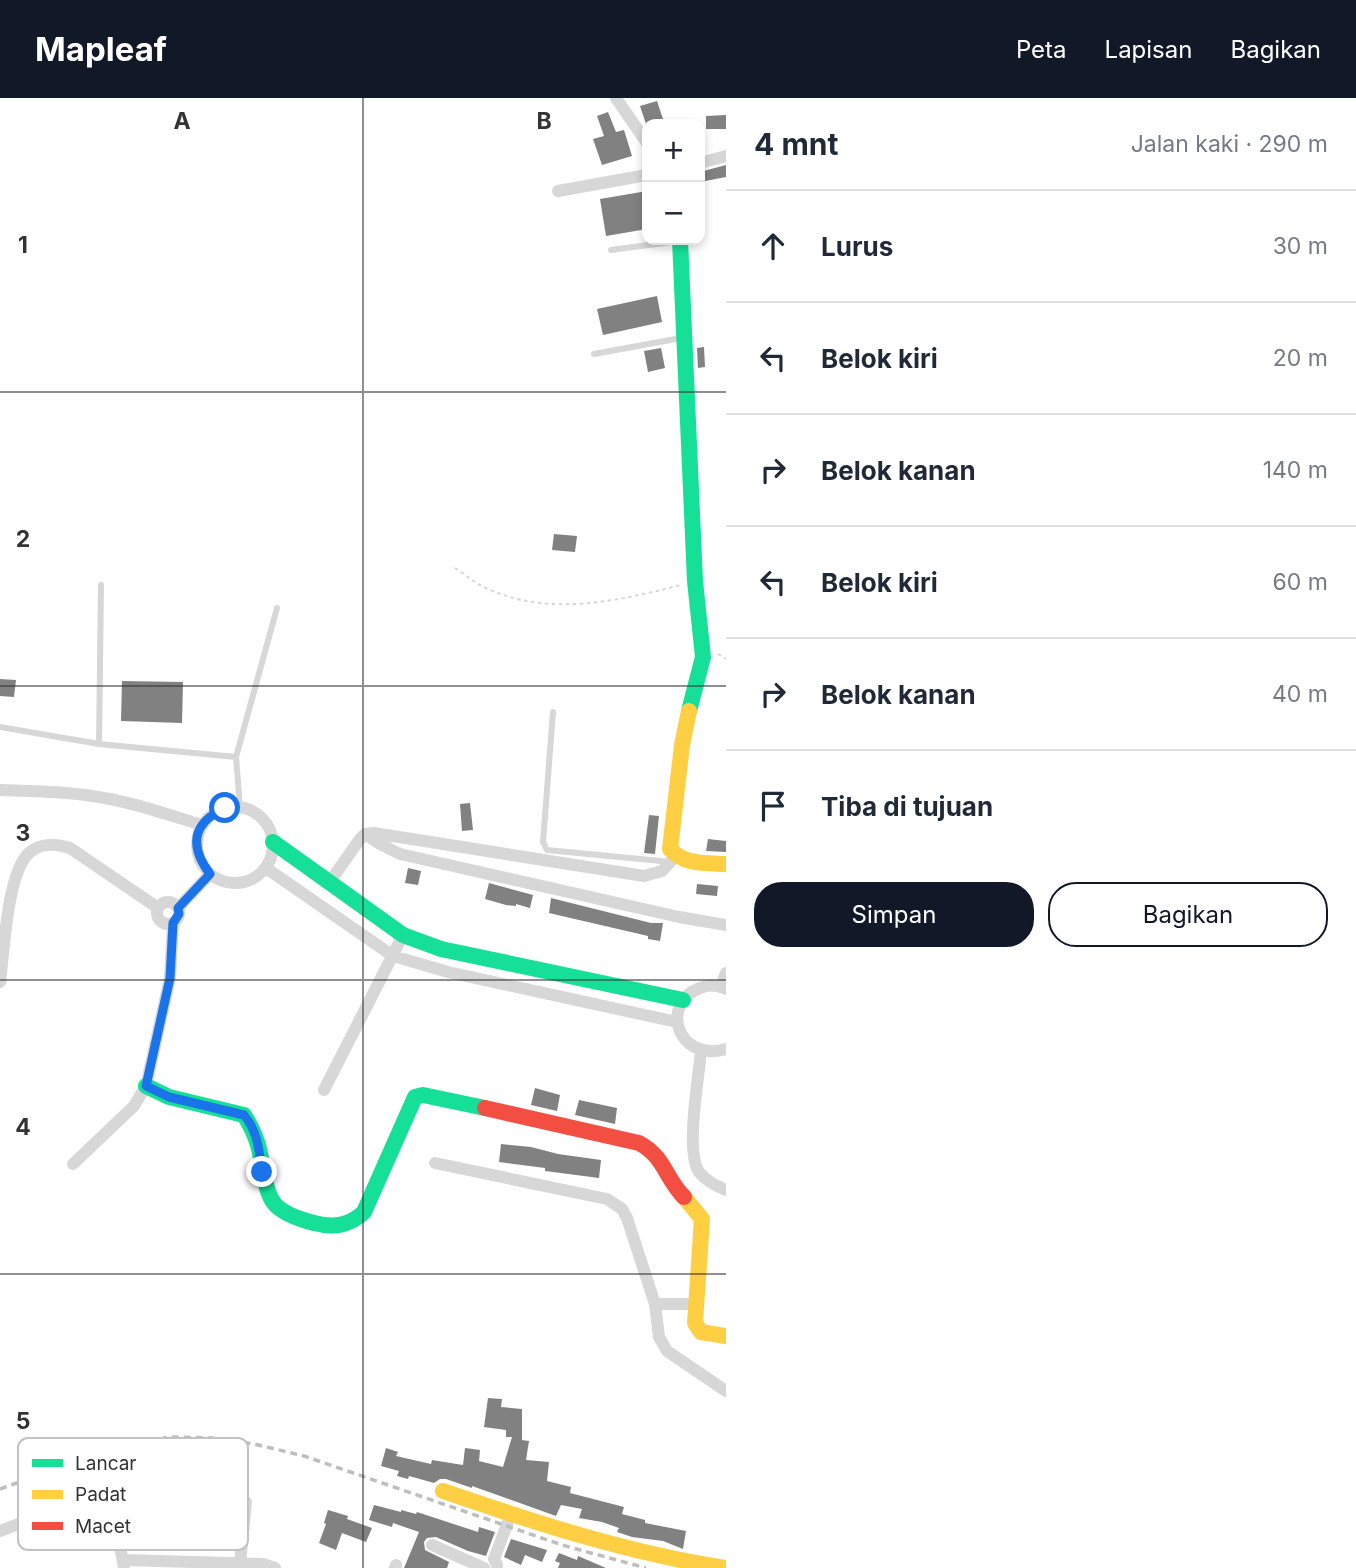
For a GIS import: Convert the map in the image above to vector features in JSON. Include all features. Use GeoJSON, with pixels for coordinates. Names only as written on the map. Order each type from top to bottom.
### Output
{"type":"FeatureCollection","features":[{"type":"Feature","properties":{"kind":"street"},"geometry":{"type":"LineString","coordinates":[[616,98],[642,136]]}},
{"type":"Feature","properties":{"kind":"street"},"geometry":{"type":"LineString","coordinates":[[705,162],[726,156]]}},
{"type":"Feature","properties":{"kind":"street"},"geometry":{"type":"LineString","coordinates":[[558,191],[642,176]]}},
{"type":"Feature","properties":{"kind":"street"},"geometry":{"type":"LineString","coordinates":[[673,859],[670,849],[676,784],[688,715],[703,657],[695,581],[680,245]]}},
{"type":"Feature","properties":{"kind":"street"},"geometry":{"type":"LineString","coordinates":[[0,790],[93,796],[154,810],[202,825]]}},
{"type":"Feature","properties":{"kind":"street"},"geometry":{"type":"LineString","coordinates":[[240,807],[256,813],[268,826],[273,842],[273,851],[266,868],[249,880],[229,883],[210,874],[199,860],[196,842],[202,825],[212,814],[225,808],[240,807]]}},
{"type":"Feature","properties":{"kind":"street"},"geometry":{"type":"LineString","coordinates":[[365,834],[386,835],[644,876],[662,872],[673,859]]}},
{"type":"Feature","properties":{"kind":"street"},"geometry":{"type":"LineString","coordinates":[[329,883],[365,834]]}},
{"type":"Feature","properties":{"kind":"street"},"geometry":{"type":"LineString","coordinates":[[365,834],[400,854],[679,917],[726,925]]}},
{"type":"Feature","properties":{"kind":"street"},"geometry":{"type":"LineString","coordinates":[[273,842],[403,935],[441,949],[683,1000]]}},
{"type":"Feature","properties":{"kind":"street"},"geometry":{"type":"LineString","coordinates":[[0,982],[13,886],[19,867],[28,854],[40,846],[55,844],[70,848],[158,908]]}},
{"type":"Feature","properties":{"kind":"street"},"geometry":{"type":"LineString","coordinates":[[673,859],[726,864]]}},
{"type":"Feature","properties":{"kind":"street"},"geometry":{"type":"LineString","coordinates":[[266,868],[393,956],[448,972],[677,1022]]}},
{"type":"Feature","properties":{"kind":"street"},"geometry":{"type":"LineString","coordinates":[[178,908],[210,874]]}},
{"type":"Feature","properties":{"kind":"street"},"geometry":{"type":"LineString","coordinates":[[73,1164],[134,1106],[146,1086],[170,978],[173,923],[179,914],[178,908],[168,902],[158,908]]}},
{"type":"Feature","properties":{"kind":"street"},"geometry":{"type":"LineString","coordinates":[[158,908],[158,919],[168,924],[173,923]]}},
{"type":"Feature","properties":{"kind":"street"},"geometry":{"type":"LineString","coordinates":[[324,1090],[403,935]]}},
{"type":"Feature","properties":{"kind":"street"},"geometry":{"type":"LineString","coordinates":[[726,973],[723,988],[707,985],[693,990],[683,1000],[677,1022],[681,1035],[690,1045],[701,1051],[726,1049]]}},
{"type":"Feature","properties":{"kind":"street"},"geometry":{"type":"LineString","coordinates":[[701,1051],[692,1151],[700,1173],[711,1184],[726,1190]]}},
{"type":"Feature","properties":{"kind":"street"},"geometry":{"type":"LineString","coordinates":[[146,1086],[169,1097],[244,1115],[258,1142],[264,1185],[268,1198],[276,1208],[302,1220],[337,1226],[350,1224],[364,1212],[415,1097],[423,1095],[639,1143],[661,1160],[677,1190],[702,1219],[695,1323],[701,1332],[726,1336]]}},
{"type":"Feature","properties":{"kind":"street"},"geometry":{"type":"LineString","coordinates":[[435,1163],[607,1199],[617,1204],[627,1218],[655,1304],[659,1337],[667,1351],[726,1391]]}},
{"type":"Feature","properties":{"kind":"street"},"geometry":{"type":"LineString","coordinates":[[655,1304],[698,1304]]}},
{"type":"Feature","properties":{"kind":"street"},"geometry":{"type":"LineString","coordinates":[[443,1491],[510,1514],[667,1558],[726,1568]]}},
{"type":"Feature","properties":{"kind":"street"},"geometry":{"type":"LineString","coordinates":[[500,1567],[494,1559],[496,1548],[510,1514]]}},
{"type":"Feature","properties":{"kind":"street"},"geometry":{"type":"LineString","coordinates":[[0,1531],[18,1525]]}},
{"type":"Feature","properties":{"kind":"street"},"geometry":{"type":"LineString","coordinates":[[432,1545],[484,1568]]}},
{"type":"Feature","properties":{"kind":"street"},"geometry":{"type":"LineString","coordinates":[[240,1564],[241,1550]]}},
{"type":"Feature","properties":{"kind":"street"},"geometry":{"type":"LineString","coordinates":[[123,1564],[263,1564],[275,1568]]}},
{"type":"Feature","properties":{"kind":"lane"},"geometry":{"type":"LineString","coordinates":[[611,250],[646,245]]}},
{"type":"Feature","properties":{"kind":"lane"},"geometry":{"type":"LineString","coordinates":[[594,354],[686,337]]}},
{"type":"Feature","properties":{"kind":"lane"},"geometry":{"type":"LineString","coordinates":[[99,744],[101,585]]}},
{"type":"Feature","properties":{"kind":"lane"},"geometry":{"type":"LineString","coordinates":[[240,807],[236,757],[277,608]]}},
{"type":"Feature","properties":{"kind":"lane"},"geometry":{"type":"LineString","coordinates":[[553,712],[543,842],[547,850],[673,859]]}},
{"type":"Feature","properties":{"kind":"lane"},"geometry":{"type":"LineString","coordinates":[[0,727],[99,744],[236,757]]}},
{"type":"Feature","properties":{"kind":"path"},"geometry":{"type":"LineString","coordinates":[[456,568],[486,589],[545,605],[615,601],[695,581]]}},
{"type":"Feature","properties":{"kind":"building"},"geometry":{"type":"Polygon","coordinates":[[[657,101],[663,119],[644,119],[640,106],[657,101]]]}},
{"type":"Feature","properties":{"kind":"building"},"geometry":{"type":"Polygon","coordinates":[[[608,112],[616,132],[624,130],[632,156],[602,165],[593,139],[604,136],[597,116],[608,112]]]}},
{"type":"Feature","properties":{"kind":"building"},"geometry":{"type":"Polygon","coordinates":[[[726,115],[726,129],[706,129],[706,116],[726,115]]]}},
{"type":"Feature","properties":{"kind":"building"},"geometry":{"type":"Polygon","coordinates":[[[726,165],[726,177],[705,181],[705,171],[726,165]]]}},
{"type":"Feature","properties":{"kind":"building"},"geometry":{"type":"Polygon","coordinates":[[[642,192],[642,230],[606,236],[600,199],[642,192]]]}},
{"type":"Feature","properties":{"kind":"building"},"geometry":{"type":"Polygon","coordinates":[[[657,296],[662,322],[603,335],[597,309],[657,296]]]}},
{"type":"Feature","properties":{"kind":"building"},"geometry":{"type":"Polygon","coordinates":[[[704,347],[705,367],[698,368],[697,348],[704,347]]]}},
{"type":"Feature","properties":{"kind":"building"},"geometry":{"type":"Polygon","coordinates":[[[661,348],[665,368],[648,372],[644,351],[661,348]]]}},
{"type":"Feature","properties":{"kind":"building"},"geometry":{"type":"Polygon","coordinates":[[[554,534],[577,536],[575,552],[552,550],[554,534]]]}},
{"type":"Feature","properties":{"kind":"building"},"geometry":{"type":"Polygon","coordinates":[[[0,679],[16,680],[14,697],[0,696],[0,679]]]}},
{"type":"Feature","properties":{"kind":"building"},"geometry":{"type":"Polygon","coordinates":[[[122,681],[183,682],[182,723],[121,721],[122,681]]]}},
{"type":"Feature","properties":{"kind":"building"},"geometry":{"type":"Polygon","coordinates":[[[470,803],[473,830],[462,831],[460,804],[470,803]]]}},
{"type":"Feature","properties":{"kind":"building"},"geometry":{"type":"Polygon","coordinates":[[[649,815],[659,816],[655,854],[644,853],[649,815]]]}},
{"type":"Feature","properties":{"kind":"building"},"geometry":{"type":"Polygon","coordinates":[[[708,839],[726,841],[726,852],[706,851],[708,839]]]}},
{"type":"Feature","properties":{"kind":"building"},"geometry":{"type":"Polygon","coordinates":[[[408,868],[421,871],[418,885],[405,883],[408,868]]]}},
{"type":"Feature","properties":{"kind":"building"},"geometry":{"type":"Polygon","coordinates":[[[489,883],[533,895],[530,908],[485,899],[489,883]]]}},
{"type":"Feature","properties":{"kind":"building"},"geometry":{"type":"Polygon","coordinates":[[[697,884],[718,886],[717,896],[696,894],[697,884]]]}},
{"type":"Feature","properties":{"kind":"building"},"geometry":{"type":"Polygon","coordinates":[[[551,898],[651,923],[663,923],[660,941],[549,913],[551,898]]]}},
{"type":"Feature","properties":{"kind":"building"},"geometry":{"type":"Polygon","coordinates":[[[535,1088],[560,1095],[557,1111],[531,1105],[535,1088]]]}},
{"type":"Feature","properties":{"kind":"building"},"geometry":{"type":"Polygon","coordinates":[[[579,1100],[617,1108],[615,1124],[575,1115],[579,1100]]]}},
{"type":"Feature","properties":{"kind":"building"},"geometry":{"type":"Polygon","coordinates":[[[501,1144],[601,1160],[599,1178],[499,1162],[501,1144]]]}},
{"type":"Feature","properties":{"kind":"building"},"geometry":{"type":"Polygon","coordinates":[[[488,1398],[502,1399],[501,1407],[522,1409],[522,1440],[529,1441],[526,1460],[549,1462],[547,1481],[571,1487],[570,1493],[624,1507],[622,1514],[645,1520],[645,1523],[686,1531],[683,1549],[663,1541],[632,1537],[617,1532],[619,1528],[579,1518],[582,1509],[561,1505],[556,1516],[472,1486],[446,1479],[434,1483],[409,1476],[408,1479],[397,1476],[399,1471],[381,1466],[386,1448],[398,1452],[396,1456],[431,1464],[432,1460],[463,1465],[465,1448],[480,1450],[479,1461],[503,1467],[512,1437],[506,1437],[506,1430],[484,1427],[488,1398]]]}},
{"type":"Feature","properties":{"kind":"building"},"geometry":{"type":"Polygon","coordinates":[[[374,1505],[401,1512],[417,1512],[478,1532],[479,1527],[495,1532],[486,1556],[436,1537],[427,1538],[424,1542],[425,1550],[449,1562],[447,1568],[404,1568],[419,1532],[393,1523],[392,1527],[369,1520],[374,1505]]]}},
{"type":"Feature","properties":{"kind":"building"},"geometry":{"type":"Polygon","coordinates":[[[328,1510],[372,1528],[366,1542],[342,1533],[336,1550],[319,1543],[328,1510]]]}},
{"type":"Feature","properties":{"kind":"building"},"geometry":{"type":"Polygon","coordinates":[[[511,1539],[547,1550],[542,1562],[525,1555],[521,1565],[504,1557],[511,1539]]]}},
{"type":"Feature","properties":{"kind":"building"},"geometry":{"type":"Polygon","coordinates":[[[559,1553],[577,1560],[578,1556],[606,1568],[558,1568],[560,1563],[555,1561],[559,1553]]]}},
{"type":"Feature","properties":{"kind":"railway"},"geometry":{"type":"LineString","coordinates":[[165,1438],[212,1438]]}},
{"type":"Feature","properties":{"kind":"railway"},"geometry":{"type":"LineString","coordinates":[[248,1443],[304,1456],[562,1545],[646,1568]]}},
{"type":"Feature","properties":{"kind":"railway"},"geometry":{"type":"LineString","coordinates":[[0,1489],[18,1483]]}},
{"type":"Feature","properties":{"kind":"traffic: fast"},"geometry":{"type":"LineString","coordinates":[[680,245],[695,581],[703,657],[689,711]]}},
{"type":"Feature","properties":{"kind":"traffic: fast"},"geometry":{"type":"LineString","coordinates":[[273,842],[403,935],[441,949],[683,1000]]}},
{"type":"Feature","properties":{"kind":"traffic: fast"},"geometry":{"type":"LineString","coordinates":[[146,1086],[169,1097],[244,1115],[256,1140],[267,1189],[276,1206],[297,1218],[328,1225],[347,1223],[364,1212],[415,1097],[423,1095],[485,1108]]}},
{"type":"Feature","properties":{"kind":"traffic: slow"},"geometry":{"type":"LineString","coordinates":[[689,711],[682,745],[670,849],[689,861],[726,864]]}},
{"type":"Feature","properties":{"kind":"traffic: slow"},"geometry":{"type":"LineString","coordinates":[[684,1197],[702,1219],[695,1323],[701,1332],[726,1336]]}},
{"type":"Feature","properties":{"kind":"traffic: slow"},"geometry":{"type":"LineString","coordinates":[[443,1491],[618,1545],[726,1568]]}},
{"type":"Feature","properties":{"kind":"traffic: jam"},"geometry":{"type":"LineString","coordinates":[[485,1108],[639,1143],[660,1161],[684,1197]]}},
{"type":"Feature","properties":{"kind":"route"},"geometry":{"type":"LineString","coordinates":[[225,808],[212,814],[202,825],[196,842],[199,860],[210,874],[178,908],[179,914],[173,923],[170,978],[146,1086],[169,1097],[244,1115],[258,1142],[262,1172]]}}]}
